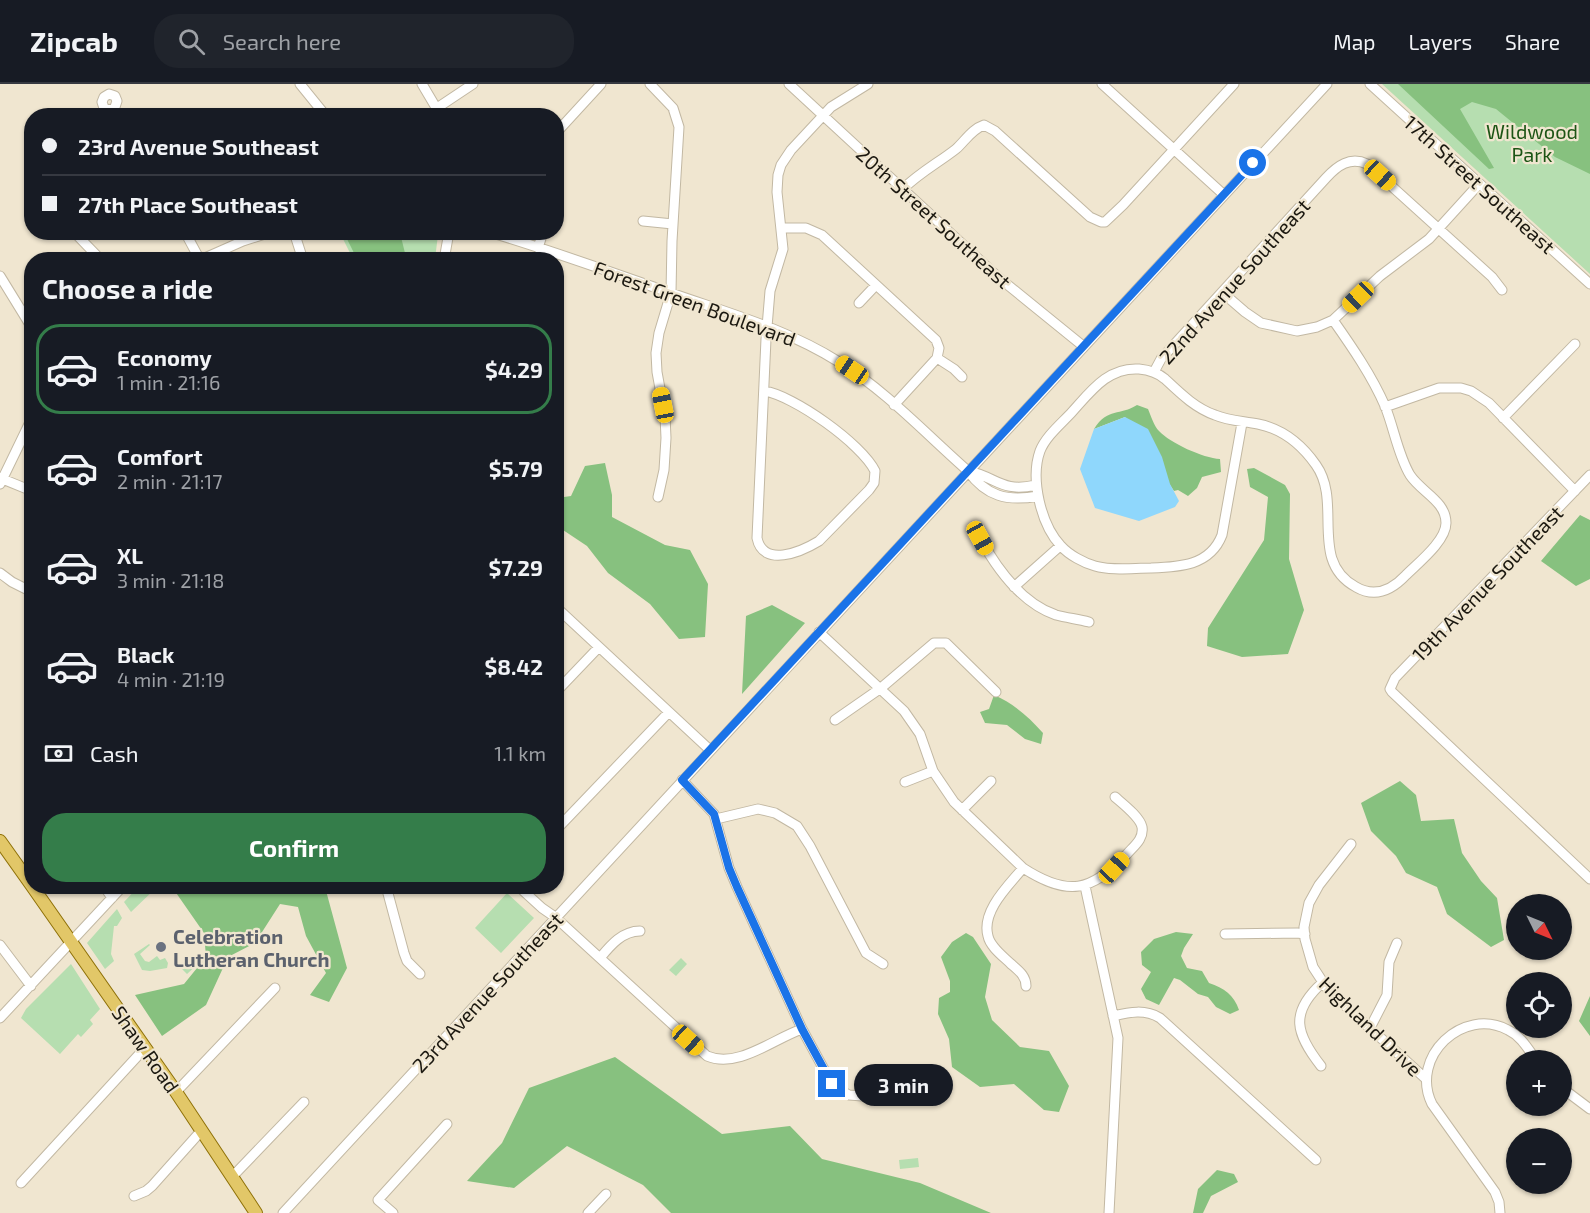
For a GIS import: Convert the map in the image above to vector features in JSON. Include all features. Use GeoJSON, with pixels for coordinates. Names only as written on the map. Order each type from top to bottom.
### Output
{"type":"FeatureCollection","features":[{"type":"Feature","properties":{"kind":"main road","name":"Shaw Road"},"geometry":{"type":"LineString","coordinates":[[0,841],[24,875]]}},
{"type":"Feature","properties":{"kind":"main road","name":"Shaw Road"},"geometry":{"type":"LineString","coordinates":[[38,894],[176,1092],[256,1213]]}},
{"type":"Feature","properties":{"kind":"street"},"geometry":{"type":"LineString","coordinates":[[300,84],[320,108]]}},
{"type":"Feature","properties":{"kind":"street"},"geometry":{"type":"LineString","coordinates":[[422,84],[437,108]]}},
{"type":"Feature","properties":{"kind":"street"},"geometry":{"type":"LineString","coordinates":[[444,108],[473,84]]}},
{"type":"Feature","properties":{"kind":"street"},"geometry":{"type":"LineString","coordinates":[[564,124],[601,84]]}},
{"type":"Feature","properties":{"kind":"street"},"geometry":{"type":"LineString","coordinates":[[650,84],[673,108],[679,123],[671,293],[659,333],[657,353],[657,372],[665,416],[666,438],[664,470],[658,497]]}},
{"type":"Feature","properties":{"kind":"street","name":"20th Street Southeast"},"geometry":{"type":"LineString","coordinates":[[789,84],[998,277],[1083,346]]}},
{"type":"Feature","properties":{"kind":"street"},"geometry":{"type":"LineString","coordinates":[[764,391],[788,398],[827,424],[868,460],[876,477],[869,490],[819,541],[812,546],[780,556],[771,555],[760,547],[757,537],[764,391],[771,283],[783,249],[777,183],[781,165],[791,150],[823,115],[837,102],[868,84]]}},
{"type":"Feature","properties":{"kind":"street"},"geometry":{"type":"LineString","coordinates":[[1102,84],[1223,194]]}},
{"type":"Feature","properties":{"kind":"street"},"geometry":{"type":"LineString","coordinates":[[903,189],[944,159],[976,129],[984,125],[995,131],[1090,217],[1101,222],[1112,217],[1234,84]]}},
{"type":"Feature","properties":{"kind":"street","name":"23rd Avenue Southeast"},"geometry":{"type":"LineString","coordinates":[[283,1213],[1327,84]]}},
{"type":"Feature","properties":{"kind":"street","name":"17th Street Southeast"},"geometry":{"type":"LineString","coordinates":[[1370,84],[1590,284]]}},
{"type":"Feature","properties":{"kind":"street","name":"22nd Avenue Southeast"},"geometry":{"type":"LineString","coordinates":[[1060,546],[1051,530],[1036,485],[1036,464],[1043,445],[1104,379],[1124,369],[1154,372],[1161,359],[1338,165],[1355,161],[1367,164],[1438,229]]}},
{"type":"Feature","properties":{"kind":"street"},"geometry":{"type":"LineString","coordinates":[[1223,293],[1256,320],[1275,327],[1296,331],[1308,330],[1333,320],[1380,276],[1418,248],[1479,184]]}},
{"type":"Feature","properties":{"kind":"street"},"geometry":{"type":"LineString","coordinates":[[643,221],[674,224]]}},
{"type":"Feature","properties":{"kind":"street"},"geometry":{"type":"LineString","coordinates":[[782,228],[806,228],[818,232],[936,340],[939,348],[937,358],[894,405]]}},
{"type":"Feature","properties":{"kind":"street"},"geometry":{"type":"LineString","coordinates":[[1438,229],[1492,277],[1502,290]]}},
{"type":"Feature","properties":{"kind":"street"},"geometry":{"type":"LineString","coordinates":[[82,240],[93,252]]}},
{"type":"Feature","properties":{"kind":"street"},"geometry":{"type":"LineString","coordinates":[[217,252],[246,240]]}},
{"type":"Feature","properties":{"kind":"street","name":"Forest Green Boulevard"},"geometry":{"type":"LineString","coordinates":[[514,240],[550,252]]}},
{"type":"Feature","properties":{"kind":"street"},"geometry":{"type":"LineString","coordinates":[[538,248],[540,240]]}},
{"type":"Feature","properties":{"kind":"street","name":"Forest Green Boulevard"},"geometry":{"type":"LineString","coordinates":[[564,257],[768,326],[801,340],[864,378],[968,471],[977,484],[999,496],[1025,498],[1038,496]]}},
{"type":"Feature","properties":{"kind":"street"},"geometry":{"type":"LineString","coordinates":[[0,276],[24,315]]}},
{"type":"Feature","properties":{"kind":"street"},"geometry":{"type":"LineString","coordinates":[[859,303],[876,285]]}},
{"type":"Feature","properties":{"kind":"street"},"geometry":{"type":"LineString","coordinates":[[1154,372],[1203,410],[1242,423],[1258,424],[1287,435],[1300,446],[1321,473],[1327,493],[1328,543],[1333,564],[1340,575],[1352,585],[1366,592],[1385,591],[1396,585],[1438,542],[1444,533],[1446,524],[1443,509],[1409,473],[1385,407],[1372,381],[1333,320]]}},
{"type":"Feature","properties":{"kind":"street"},"geometry":{"type":"LineString","coordinates":[[1503,418],[1575,344]]}},
{"type":"Feature","properties":{"kind":"street"},"geometry":{"type":"LineString","coordinates":[[937,358],[962,377]]}},
{"type":"Feature","properties":{"kind":"street"},"geometry":{"type":"LineString","coordinates":[[1385,407],[1439,388],[1461,388],[1483,398],[1575,491]]}},
{"type":"Feature","properties":{"kind":"street"},"geometry":{"type":"LineString","coordinates":[[1014,587],[1060,546],[1092,566],[1122,569],[1177,567],[1196,562],[1212,551],[1224,530],[1242,423]]}},
{"type":"Feature","properties":{"kind":"street"},"geometry":{"type":"LineString","coordinates":[[24,434],[1,481],[24,489]]}},
{"type":"Feature","properties":{"kind":"street"},"geometry":{"type":"LineString","coordinates":[[968,471],[982,474],[1009,487],[1036,485]]}},
{"type":"Feature","properties":{"kind":"street","name":"19th Avenue Southeast"},"geometry":{"type":"LineString","coordinates":[[1590,475],[1395,678],[1391,685],[1392,693],[1590,879]]}},
{"type":"Feature","properties":{"kind":"street"},"geometry":{"type":"LineString","coordinates":[[980,538],[990,556],[1014,587],[1030,601],[1051,612],[1089,622]]}},
{"type":"Feature","properties":{"kind":"street"},"geometry":{"type":"LineString","coordinates":[[0,573],[24,588]]}},
{"type":"Feature","properties":{"kind":"street"},"geometry":{"type":"LineString","coordinates":[[564,614],[710,750]]}},
{"type":"Feature","properties":{"kind":"street"},"geometry":{"type":"LineString","coordinates":[[819,632],[904,711],[916,727],[933,771],[954,802],[1023,868],[1053,884],[1070,887],[1084,886],[1106,875],[1140,841],[1143,831],[1142,823],[1115,796]]}},
{"type":"Feature","properties":{"kind":"street"},"geometry":{"type":"LineString","coordinates":[[835,720],[881,688],[928,646],[939,642],[946,643],[954,650],[996,692]]}},
{"type":"Feature","properties":{"kind":"street"},"geometry":{"type":"LineString","coordinates":[[564,684],[599,647]]}},
{"type":"Feature","properties":{"kind":"street"},"geometry":{"type":"LineString","coordinates":[[564,822],[669,712]]}},
{"type":"Feature","properties":{"kind":"street"},"geometry":{"type":"LineString","coordinates":[[905,782],[933,771]]}},
{"type":"Feature","properties":{"kind":"street"},"geometry":{"type":"LineString","coordinates":[[682,780],[707,805],[716,819],[729,868],[802,1029],[832,1084],[845,1094],[858,1096],[906,1097],[938,1087]]}},
{"type":"Feature","properties":{"kind":"street"},"geometry":{"type":"LineString","coordinates":[[962,810],[991,781]]}},
{"type":"Feature","properties":{"kind":"street"},"geometry":{"type":"LineString","coordinates":[[716,819],[758,809],[775,813],[797,826],[810,846],[866,953],[883,964]]}},
{"type":"Feature","properties":{"kind":"street","name":"Highland Drive"},"geometry":{"type":"LineString","coordinates":[[1351,844],[1328,871],[1307,910],[1305,934],[1313,967],[1322,983],[1426,1079]]}},
{"type":"Feature","properties":{"kind":"street"},"geometry":{"type":"LineString","coordinates":[[1023,868],[995,903],[987,928],[990,941],[1024,976],[1026,986]]}},
{"type":"Feature","properties":{"kind":"street"},"geometry":{"type":"LineString","coordinates":[[1084,886],[1118,1038],[1109,1213]]}},
{"type":"Feature","properties":{"kind":"street"},"geometry":{"type":"LineString","coordinates":[[109,894],[112,898]]}},
{"type":"Feature","properties":{"kind":"street"},"geometry":{"type":"LineString","coordinates":[[0,1018],[116,894]]}},
{"type":"Feature","properties":{"kind":"street"},"geometry":{"type":"LineString","coordinates":[[388,894],[407,961],[420,974]]}},
{"type":"Feature","properties":{"kind":"street"},"geometry":{"type":"LineString","coordinates":[[527,894],[555,917],[702,1052],[713,1058],[725,1061],[734,1059],[802,1029]]}},
{"type":"Feature","properties":{"kind":"street"},"geometry":{"type":"LineString","coordinates":[[600,958],[622,936],[632,931],[639,931]]}},
{"type":"Feature","properties":{"kind":"street"},"geometry":{"type":"LineString","coordinates":[[1225,934],[1305,934]]}},
{"type":"Feature","properties":{"kind":"street"},"geometry":{"type":"LineString","coordinates":[[1370,1028],[1387,995],[1389,962],[1397,943]]}},
{"type":"Feature","properties":{"kind":"street"},"geometry":{"type":"LineString","coordinates":[[0,945],[30,986]]}},
{"type":"Feature","properties":{"kind":"street"},"geometry":{"type":"LineString","coordinates":[[1321,1066],[1303,1040],[1299,1018],[1304,1002],[1322,983]]}},
{"type":"Feature","properties":{"kind":"street"},"geometry":{"type":"LineString","coordinates":[[176,1092],[275,988]]}},
{"type":"Feature","properties":{"kind":"street"},"geometry":{"type":"LineString","coordinates":[[1113,1016],[1136,1011],[1160,1018],[1316,1160]]}},
{"type":"Feature","properties":{"kind":"street"},"geometry":{"type":"LineString","coordinates":[[1500,1213],[1495,1192],[1432,1104],[1426,1079],[1429,1060],[1440,1046],[1460,1030],[1478,1024],[1495,1025],[1509,1030],[1528,1050]]}},
{"type":"Feature","properties":{"kind":"street"},"geometry":{"type":"LineString","coordinates":[[21,1183],[145,1048]]}},
{"type":"Feature","properties":{"kind":"street"},"geometry":{"type":"LineString","coordinates":[[1572,1096],[1590,1109]]}},
{"type":"Feature","properties":{"kind":"street"},"geometry":{"type":"LineString","coordinates":[[232,1177],[304,1102]]}},
{"type":"Feature","properties":{"kind":"street"},"geometry":{"type":"LineString","coordinates":[[393,1213],[378,1200],[447,1124]]}},
{"type":"Feature","properties":{"kind":"street"},"geometry":{"type":"LineString","coordinates":[[134,1196],[152,1186],[202,1130]]}},
{"type":"Feature","properties":{"kind":"street"},"geometry":{"type":"LineString","coordinates":[[588,1213],[606,1194]]}},
{"type":"Feature","properties":{"kind":"green space","name":"Wildwood Park"},"geometry":{"type":"Polygon","coordinates":[[[1382,84],[1590,84],[1590,274],[1382,84]]]}},
{"type":"Feature","properties":{"kind":"green space"},"geometry":{"type":"Polygon","coordinates":[[[1398,84],[1590,84],[1590,174],[1555,157],[1496,109],[1472,102],[1460,109],[1494,168],[1489,169],[1398,84]]]}},
{"type":"Feature","properties":{"kind":"green space"},"geometry":{"type":"Polygon","coordinates":[[[344,240],[437,240],[436,252],[350,252],[344,240]]]}},
{"type":"Feature","properties":{"kind":"green space"},"geometry":{"type":"Polygon","coordinates":[[[348,240],[402,240],[405,252],[354,252],[348,240]]]}},
{"type":"Feature","properties":{"kind":"green space"},"geometry":{"type":"Polygon","coordinates":[[[1137,405],[1148,409],[1157,429],[1164,436],[1196,453],[1220,459],[1221,472],[1202,477],[1197,488],[1188,496],[1178,490],[1174,491],[1125,417],[1094,429],[1109,415],[1137,405]]]}},
{"type":"Feature","properties":{"kind":"green space"},"geometry":{"type":"Polygon","coordinates":[[[605,463],[612,495],[612,517],[665,545],[690,550],[708,584],[705,637],[679,639],[650,604],[608,573],[587,546],[564,531],[564,497],[571,496],[585,466],[605,463]]]}},
{"type":"Feature","properties":{"kind":"green space"},"geometry":{"type":"Polygon","coordinates":[[[1254,468],[1285,485],[1290,494],[1289,559],[1304,610],[1288,654],[1242,657],[1207,646],[1208,628],[1264,540],[1268,497],[1250,487],[1247,469],[1254,468]]]}},
{"type":"Feature","properties":{"kind":"green space"},"geometry":{"type":"Polygon","coordinates":[[[1580,515],[1590,520],[1590,579],[1576,586],[1541,561],[1580,515]]]}},
{"type":"Feature","properties":{"kind":"green space"},"geometry":{"type":"Polygon","coordinates":[[[772,605],[805,623],[742,694],[746,616],[772,605]]]}},
{"type":"Feature","properties":{"kind":"green space"},"geometry":{"type":"Polygon","coordinates":[[[994,695],[1014,706],[1038,727],[1043,733],[1041,744],[1025,739],[1007,725],[985,723],[980,712],[989,709],[994,695]]]}},
{"type":"Feature","properties":{"kind":"green space"},"geometry":{"type":"Polygon","coordinates":[[[1400,781],[1416,795],[1421,821],[1454,819],[1462,853],[1481,881],[1497,898],[1504,940],[1491,947],[1447,914],[1437,887],[1406,873],[1396,856],[1371,831],[1361,803],[1400,781]]]}},
{"type":"Feature","properties":{"kind":"green space"},"geometry":{"type":"Polygon","coordinates":[[[131,894],[150,894],[131,912],[124,902],[131,894]]]}},
{"type":"Feature","properties":{"kind":"green space"},"geometry":{"type":"Polygon","coordinates":[[[177,894],[327,894],[347,968],[329,1002],[310,995],[326,973],[306,936],[298,907],[280,904],[255,943],[228,957],[206,1005],[162,1036],[135,995],[184,984],[206,957],[204,933],[177,894]]]}},
{"type":"Feature","properties":{"kind":"green space"},"geometry":{"type":"Polygon","coordinates":[[[506,894],[534,918],[501,953],[475,928],[506,894]]]}},
{"type":"Feature","properties":{"kind":"green space"},"geometry":{"type":"Polygon","coordinates":[[[117,909],[122,918],[117,926],[114,926],[111,954],[114,961],[105,969],[87,943],[117,909]]]}},
{"type":"Feature","properties":{"kind":"green space"},"geometry":{"type":"Polygon","coordinates":[[[1176,932],[1193,934],[1181,956],[1187,968],[1202,971],[1209,983],[1231,996],[1239,1010],[1230,1014],[1216,1007],[1208,997],[1198,994],[1174,978],[1159,1005],[1146,999],[1141,989],[1151,972],[1142,965],[1141,952],[1154,939],[1176,932]]]}},
{"type":"Feature","properties":{"kind":"green space"},"geometry":{"type":"Polygon","coordinates":[[[966,933],[973,937],[991,964],[985,997],[992,1020],[1020,1047],[1049,1051],[1069,1086],[1059,1112],[1044,1110],[1014,1084],[980,1087],[952,1067],[949,1039],[938,1014],[939,998],[950,992],[950,981],[941,957],[952,942],[966,933]]]}},
{"type":"Feature","properties":{"kind":"green space"},"geometry":{"type":"Polygon","coordinates":[[[149,944],[140,954],[145,961],[149,962],[157,956],[160,960],[165,958],[168,963],[167,968],[142,970],[134,954],[149,944]]]}},
{"type":"Feature","properties":{"kind":"green space"},"geometry":{"type":"Polygon","coordinates":[[[192,956],[199,963],[187,974],[180,967],[192,956]]]}},
{"type":"Feature","properties":{"kind":"green space"},"geometry":{"type":"Polygon","coordinates":[[[681,958],[687,964],[676,976],[669,970],[681,958]]]}},
{"type":"Feature","properties":{"kind":"green space"},"geometry":{"type":"Polygon","coordinates":[[[71,964],[100,1009],[90,1020],[93,1024],[81,1037],[78,1034],[60,1054],[21,1018],[26,1009],[71,964]]]}},
{"type":"Feature","properties":{"kind":"green space"},"geometry":{"type":"Polygon","coordinates":[[[1590,996],[1590,1036],[1579,1021],[1590,996]]]}},
{"type":"Feature","properties":{"kind":"green space"},"geometry":{"type":"Polygon","coordinates":[[[615,1057],[722,1134],[790,1126],[822,1159],[920,1183],[991,1213],[671,1213],[643,1185],[567,1146],[514,1188],[467,1181],[502,1143],[529,1088],[615,1057]]]}},
{"type":"Feature","properties":{"kind":"green space"},"geometry":{"type":"Polygon","coordinates":[[[918,1158],[919,1167],[900,1169],[899,1160],[918,1158]]]}},
{"type":"Feature","properties":{"kind":"green space"},"geometry":{"type":"Polygon","coordinates":[[[1217,1170],[1234,1174],[1238,1182],[1211,1196],[1203,1213],[1193,1213],[1198,1189],[1217,1170]]]}},
{"type":"Feature","properties":{"kind":"water"},"geometry":{"type":"Polygon","coordinates":[[[1125,417],[1148,429],[1179,501],[1175,507],[1139,521],[1095,508],[1080,469],[1094,429],[1125,417]]]}},
{"type":"Feature","properties":{"kind":"place","name":"Celebration Lutheran Church"},"geometry":{"type":"Point","coordinates":[161,947]}},
{"type":"Feature","properties":{"kind":"route"},"geometry":{"type":"LineString","coordinates":[[832,1084],[802,1029],[737,887],[729,868],[714,814],[682,780],[1253,163]]}}]}
